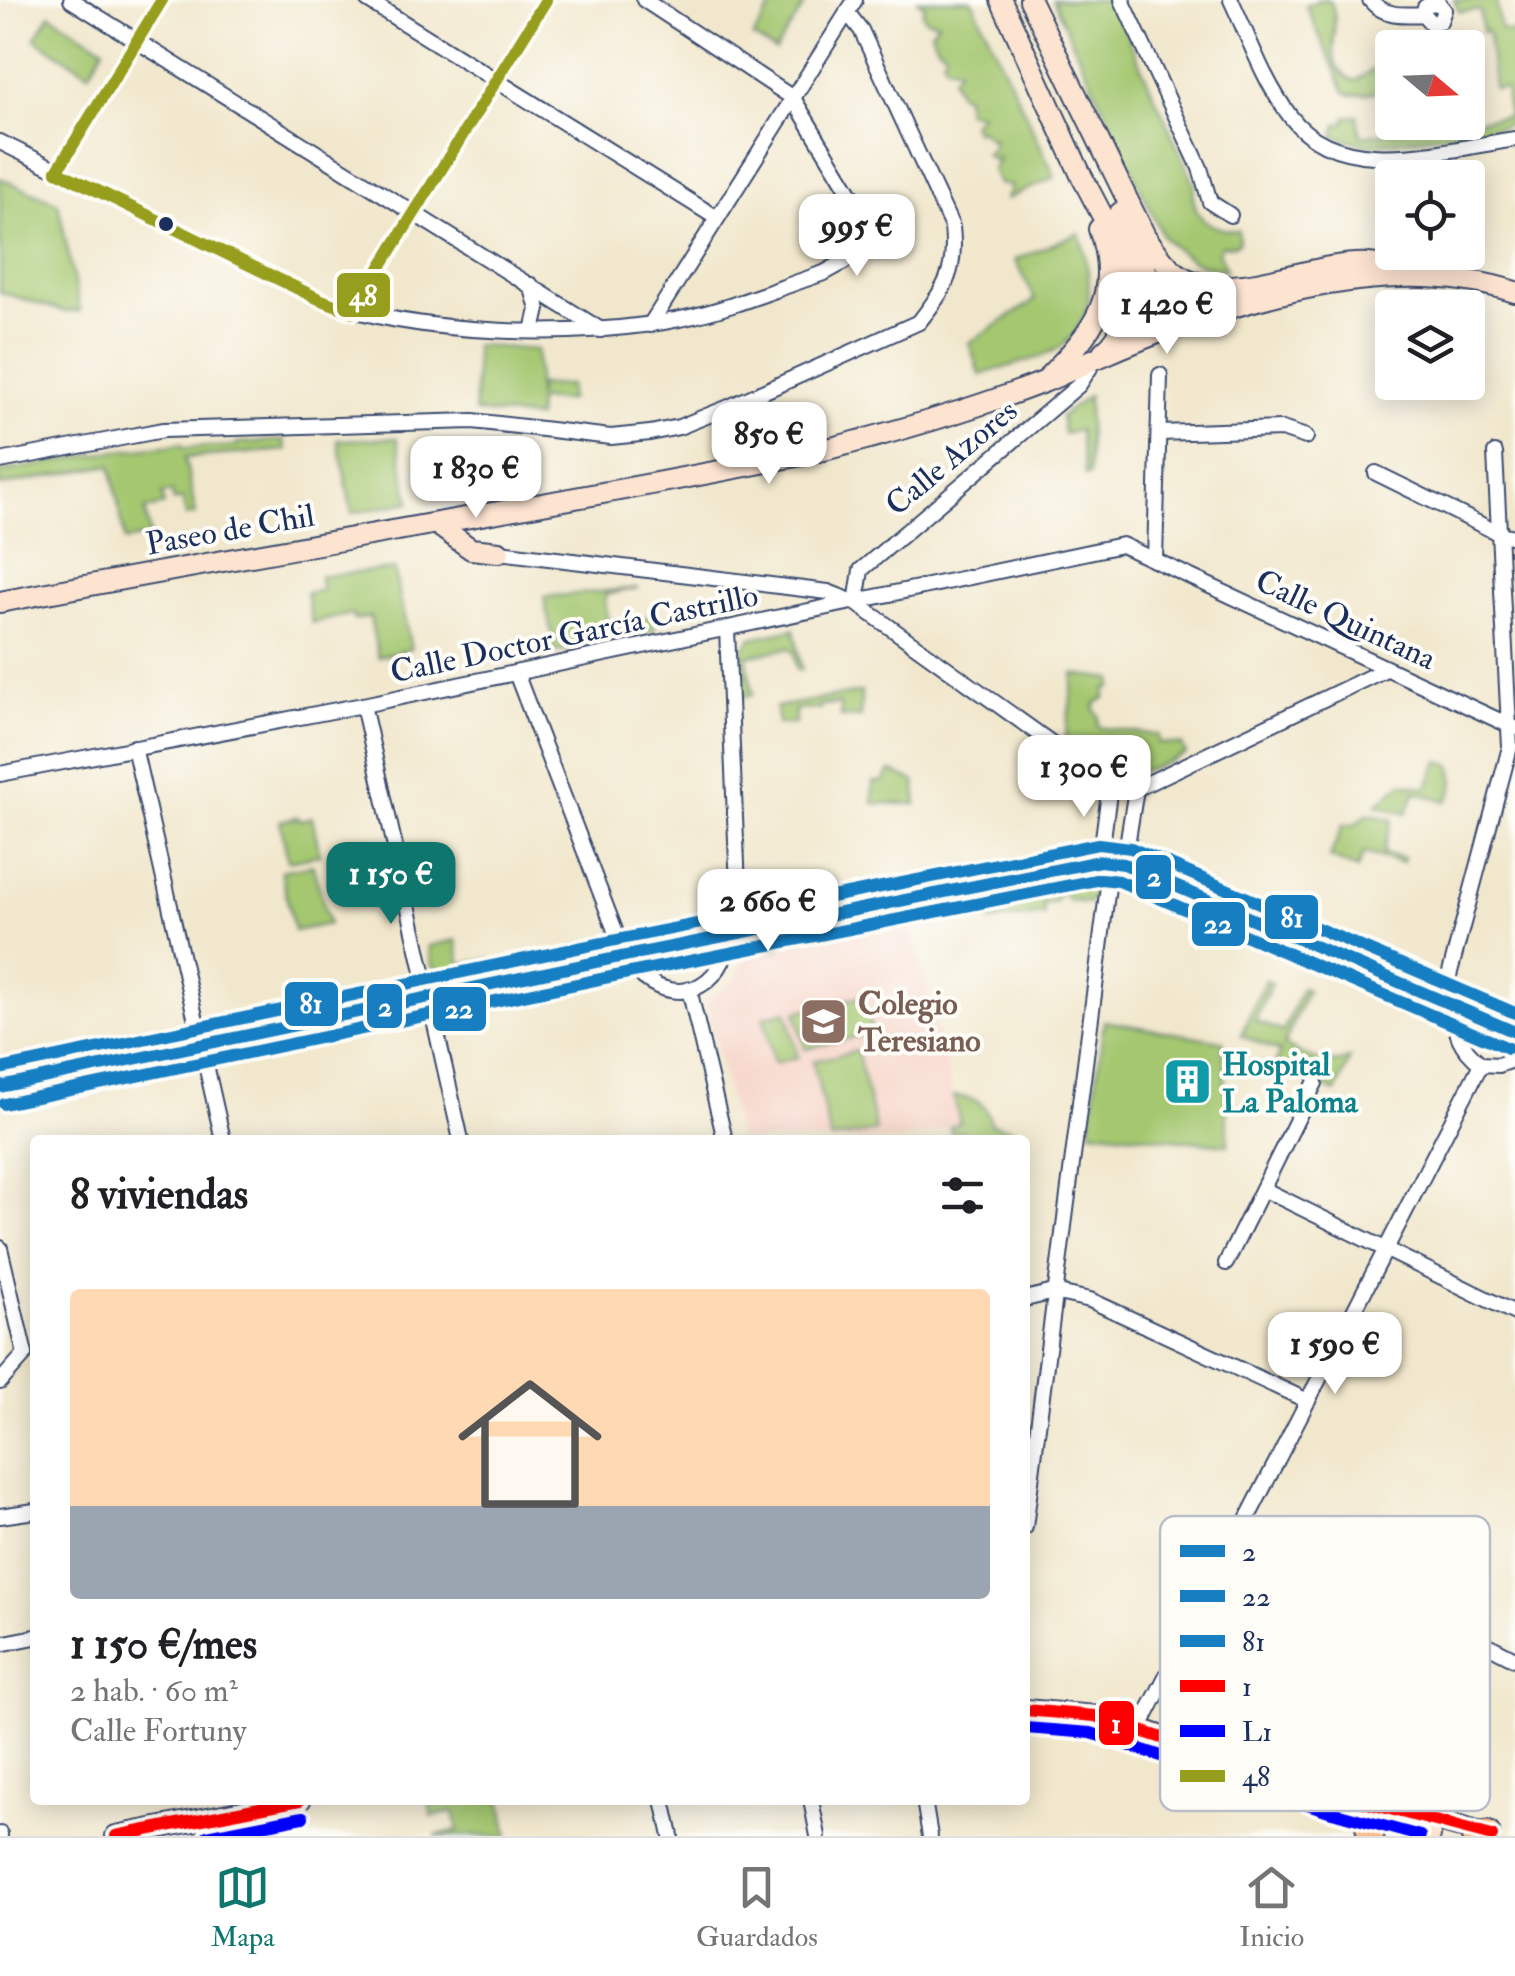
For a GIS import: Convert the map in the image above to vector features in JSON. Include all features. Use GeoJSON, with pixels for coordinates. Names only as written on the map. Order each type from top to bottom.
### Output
{"type":"FeatureCollection","features":[{"type":"Feature","properties":{"kind":"highway"},"geometry":{"type":"LineString","coordinates":[[1357,1811],[1366,1818],[1371,1836]]}},
{"type":"Feature","properties":{"kind":"street"},"geometry":{"type":"LineString","coordinates":[[71,0],[603,331]]}},
{"type":"Feature","properties":{"kind":"street"},"geometry":{"type":"LineString","coordinates":[[57,171],[162,0]]}},
{"type":"Feature","properties":{"kind":"street"},"geometry":{"type":"LineString","coordinates":[[367,0],[718,218]]}},
{"type":"Feature","properties":{"kind":"street"},"geometry":{"type":"LineString","coordinates":[[353,312],[546,0]]}},
{"type":"Feature","properties":{"kind":"street"},"geometry":{"type":"LineString","coordinates":[[0,142],[353,312],[463,327],[603,331],[690,317],[824,273],[844,262],[854,240],[857,217],[851,194],[792,98],[644,0]]}},
{"type":"Feature","properties":{"kind":"street"},"geometry":{"type":"LineString","coordinates":[[1001,0],[1080,175],[1102,239],[1107,268],[1105,292],[1092,328],[1043,383]]}},
{"type":"Feature","properties":{"kind":"street"},"geometry":{"type":"LineString","coordinates":[[1030,0],[1145,236],[1170,269],[1188,280],[1212,286],[1366,264],[1441,276]]}},
{"type":"Feature","properties":{"kind":"street"},"geometry":{"type":"LineString","coordinates":[[1122,0],[1200,168],[1210,202],[1230,215]]}},
{"type":"Feature","properties":{"kind":"street"},"geometry":{"type":"LineString","coordinates":[[1230,0],[1272,88],[1292,120],[1320,141],[1355,155],[1387,158],[1515,139]]}},
{"type":"Feature","properties":{"kind":"street"},"geometry":{"type":"LineString","coordinates":[[1370,0],[1388,14],[1424,14]]}},
{"type":"Feature","properties":{"kind":"street"},"geometry":{"type":"LineString","coordinates":[[650,325],[851,6]]}},
{"type":"Feature","properties":{"kind":"street"},"geometry":{"type":"LineString","coordinates":[[0,461],[164,430],[473,421],[610,437],[650,433],[680,427],[729,407],[919,322],[951,275],[952,227],[851,6]]}},
{"type":"Feature","properties":{"kind":"street"},"geometry":{"type":"LineString","coordinates":[[1070,86],[1154,302],[1152,318],[1142,337],[1126,346]]}},
{"type":"Feature","properties":{"kind":"street"},"geometry":{"type":"LineString","coordinates":[[1080,175],[1098,206],[1144,312],[1171,324],[1191,321]]}},
{"type":"Feature","properties":{"kind":"street"},"geometry":{"type":"LineString","coordinates":[[1096,358],[1120,338],[1124,300],[1116,258],[1098,206]]}},
{"type":"Feature","properties":{"kind":"street","name":"Paseo de Chil"},"geometry":{"type":"LineString","coordinates":[[0,602],[298,546],[477,518],[816,452],[1043,383],[1191,321],[1276,296],[1356,280],[1441,276],[1515,292]]}},
{"type":"Feature","properties":{"kind":"street"},"geometry":{"type":"LineString","coordinates":[[531,285],[538,309],[533,332]]}},
{"type":"Feature","properties":{"kind":"street","name":"Calle Azores"},"geometry":{"type":"LineString","coordinates":[[856,603],[861,570],[1079,386],[1096,358]]}},
{"type":"Feature","properties":{"kind":"street"},"geometry":{"type":"LineString","coordinates":[[1155,560],[1160,374]]}},
{"type":"Feature","properties":{"kind":"street"},"geometry":{"type":"LineString","coordinates":[[1159,433],[1282,429],[1306,437]]}},
{"type":"Feature","properties":{"kind":"street"},"geometry":{"type":"LineString","coordinates":[[1495,453],[1508,535],[1512,727],[1448,1004],[1455,1032],[1465,1050],[1481,1064],[1515,1060]]}},
{"type":"Feature","properties":{"kind":"street"},"geometry":{"type":"LineString","coordinates":[[1376,473],[1508,535]]}},
{"type":"Feature","properties":{"kind":"street"},"geometry":{"type":"LineString","coordinates":[[477,518],[483,541],[499,552]]}},
{"type":"Feature","properties":{"kind":"street"},"geometry":{"type":"LineString","coordinates":[[438,525],[471,549],[828,592],[856,603],[1110,786],[1136,789],[1386,669]]}},
{"type":"Feature","properties":{"kind":"street","name":"Calle Doctor García Castrillo"},"geometry":{"type":"LineString","coordinates":[[0,774],[364,705],[1122,545],[1155,560]]}},
{"type":"Feature","properties":{"kind":"street","name":"Calle Quintana"},"geometry":{"type":"LineString","coordinates":[[1155,560],[1512,727]]}},
{"type":"Feature","properties":{"kind":"street"},"geometry":{"type":"LineString","coordinates":[[516,673],[634,973],[650,985],[669,991],[689,989],[709,978],[734,935],[727,630]]}},
{"type":"Feature","properties":{"kind":"street"},"geometry":{"type":"LineString","coordinates":[[364,705],[460,1135]]}},
{"type":"Feature","properties":{"kind":"street"},"geometry":{"type":"LineString","coordinates":[[134,748],[222,1135]]}},
{"type":"Feature","properties":{"kind":"street"},"geometry":{"type":"LineString","coordinates":[[1030,1486],[1112,863],[1110,786]]}},
{"type":"Feature","properties":{"kind":"street"},"geometry":{"type":"LineString","coordinates":[[1112,863],[1136,789]]}},
{"type":"Feature","properties":{"kind":"street"},"geometry":{"type":"LineString","coordinates":[[0,1086],[625,956],[1112,863],[1515,1032]]}},
{"type":"Feature","properties":{"kind":"street"},"geometry":{"type":"LineString","coordinates":[[689,989],[724,1135]]}},
{"type":"Feature","properties":{"kind":"street"},"geometry":{"type":"LineString","coordinates":[[1250,1516],[1481,1064]]}},
{"type":"Feature","properties":{"kind":"street"},"geometry":{"type":"LineString","coordinates":[[1226,1264],[1316,1083]]}},
{"type":"Feature","properties":{"kind":"street"},"geometry":{"type":"LineString","coordinates":[[1263,1188],[1515,1313]]}},
{"type":"Feature","properties":{"kind":"street"},"geometry":{"type":"LineString","coordinates":[[0,1248],[4,1276],[30,1353],[0,1382]]}},
{"type":"Feature","properties":{"kind":"street"},"geometry":{"type":"LineString","coordinates":[[1030,1298],[1054,1292],[1090,1300],[1308,1402]]}},
{"type":"Feature","properties":{"kind":"street"},"geometry":{"type":"LineString","coordinates":[[0,1516],[30,1511]]}},
{"type":"Feature","properties":{"kind":"street"},"geometry":{"type":"LineString","coordinates":[[0,1644],[30,1638]]}},
{"type":"Feature","properties":{"kind":"street"},"geometry":{"type":"LineString","coordinates":[[1490,1645],[1515,1658]]}},
{"type":"Feature","properties":{"kind":"street"},"geometry":{"type":"LineString","coordinates":[[1139,1729],[1160,1689]]}},
{"type":"Feature","properties":{"kind":"street"},"geometry":{"type":"LineString","coordinates":[[1030,1710],[1095,1716],[1160,1736]]}},
{"type":"Feature","properties":{"kind":"street"},"geometry":{"type":"LineString","coordinates":[[116,1836],[274,1805]]}},
{"type":"Feature","properties":{"kind":"street"},"geometry":{"type":"LineString","coordinates":[[665,1805],[671,1836]]}},
{"type":"Feature","properties":{"kind":"street"},"geometry":{"type":"LineString","coordinates":[[812,1805],[818,1836]]}},
{"type":"Feature","properties":{"kind":"street"},"geometry":{"type":"LineString","coordinates":[[925,1805],[930,1836]]}},
{"type":"Feature","properties":{"kind":"street"},"geometry":{"type":"LineString","coordinates":[[1373,1811],[1430,1836]]}},
{"type":"Feature","properties":{"kind":"street"},"geometry":{"type":"LineString","coordinates":[[1403,1811],[1485,1835]]}},
{"type":"Feature","properties":{"kind":"shaded area","name":"Colegio Teresiano"},"geometry":{"type":"Polygon","coordinates":[[[910,919],[960,1124],[918,1135],[738,1135],[706,1002],[735,981],[749,951],[910,919]]]}},
{"type":"Feature","properties":{"kind":"green space"},"geometry":{"type":"Polygon","coordinates":[[[776,0],[795,0],[804,6],[775,51],[753,37],[776,0]]]}},
{"type":"Feature","properties":{"kind":"green space"},"geometry":{"type":"Polygon","coordinates":[[[918,0],[972,0],[1055,177],[1006,199],[1011,186],[999,184],[992,170],[999,158],[993,160],[985,154],[991,151],[994,137],[989,139],[980,129],[975,131],[972,124],[980,114],[966,111],[965,96],[958,93],[952,78],[959,68],[946,65],[946,52],[931,32],[938,22],[925,19],[925,6],[918,0]]]}},
{"type":"Feature","properties":{"kind":"green space"},"geometry":{"type":"Polygon","coordinates":[[[1053,0],[1111,0],[1195,185],[1194,204],[1198,212],[1210,224],[1238,230],[1239,242],[1221,246],[1218,252],[1226,269],[1192,260],[1163,237],[1053,0]]]}},
{"type":"Feature","properties":{"kind":"green space"},"geometry":{"type":"Polygon","coordinates":[[[1330,0],[1337,66],[1355,81],[1375,68],[1375,92],[1345,92],[1306,6],[1330,0]]]}},
{"type":"Feature","properties":{"kind":"green space"},"geometry":{"type":"Polygon","coordinates":[[[1454,0],[1496,0],[1501,30],[1515,33],[1515,120],[1504,126],[1485,129],[1485,119],[1508,116],[1505,88],[1494,89],[1488,32],[1482,30],[1480,10],[1459,12],[1454,0]]]}},
{"type":"Feature","properties":{"kind":"green space"},"geometry":{"type":"Polygon","coordinates":[[[50,14],[104,48],[89,73],[35,39],[50,14]]]}},
{"type":"Feature","properties":{"kind":"green space"},"geometry":{"type":"Polygon","coordinates":[[[1357,115],[1361,136],[1375,134],[1375,140],[1404,140],[1368,145],[1334,136],[1337,124],[1345,123],[1345,117],[1357,115]]]}},
{"type":"Feature","properties":{"kind":"green space"},"geometry":{"type":"Polygon","coordinates":[[[0,178],[58,203],[80,311],[66,312],[0,292],[0,178]]]}},
{"type":"Feature","properties":{"kind":"green space"},"geometry":{"type":"Polygon","coordinates":[[[1079,233],[1089,292],[1082,321],[1074,334],[1046,354],[980,375],[969,343],[1035,300],[1015,260],[1079,233]]]}},
{"type":"Feature","properties":{"kind":"green space"},"geometry":{"type":"Polygon","coordinates":[[[475,345],[537,350],[537,397],[539,385],[569,385],[569,400],[537,400],[537,418],[475,412],[475,345]]]}},
{"type":"Feature","properties":{"kind":"green space"},"geometry":{"type":"Polygon","coordinates":[[[1088,396],[1089,475],[1085,476],[1079,430],[1064,434],[1061,416],[1088,396]]]}},
{"type":"Feature","properties":{"kind":"green space"},"geometry":{"type":"Polygon","coordinates":[[[397,438],[410,502],[352,513],[338,440],[397,438]]]}},
{"type":"Feature","properties":{"kind":"green space"},"geometry":{"type":"Polygon","coordinates":[[[284,440],[286,450],[185,458],[196,514],[186,516],[183,499],[173,501],[172,492],[162,494],[164,505],[145,510],[150,536],[125,541],[111,465],[0,486],[0,472],[109,452],[284,440]]]}},
{"type":"Feature","properties":{"kind":"green space"},"geometry":{"type":"Polygon","coordinates":[[[394,569],[411,649],[378,657],[370,617],[354,620],[352,614],[312,623],[306,593],[322,590],[320,576],[394,569]]]}},
{"type":"Feature","properties":{"kind":"green space"},"geometry":{"type":"Polygon","coordinates":[[[638,588],[605,595],[608,629],[613,632],[627,627],[626,622],[652,616],[655,631],[555,652],[544,597],[638,588]]]}},
{"type":"Feature","properties":{"kind":"green space"},"geometry":{"type":"Polygon","coordinates":[[[794,629],[802,670],[797,670],[794,652],[789,648],[746,656],[753,695],[740,697],[738,657],[751,638],[794,629]]]}},
{"type":"Feature","properties":{"kind":"green space"},"geometry":{"type":"Polygon","coordinates":[[[1074,674],[1113,679],[1105,698],[1095,704],[1098,727],[1159,735],[1158,743],[1182,745],[1186,754],[1150,769],[1123,772],[1098,763],[1065,742],[1074,674]]]}},
{"type":"Feature","properties":{"kind":"green space"},"geometry":{"type":"Polygon","coordinates":[[[861,692],[861,717],[841,717],[840,704],[820,705],[820,709],[795,710],[795,724],[778,724],[776,707],[861,692]]]}},
{"type":"Feature","properties":{"kind":"green space"},"geometry":{"type":"Polygon","coordinates":[[[1439,761],[1450,764],[1453,773],[1453,788],[1446,801],[1415,792],[1406,814],[1377,805],[1402,783],[1427,788],[1439,761]]]}},
{"type":"Feature","properties":{"kind":"green space"},"geometry":{"type":"Polygon","coordinates":[[[890,771],[915,781],[917,804],[873,803],[873,782],[883,782],[890,771]]]}},
{"type":"Feature","properties":{"kind":"green space"},"geometry":{"type":"Polygon","coordinates":[[[1368,814],[1392,820],[1383,853],[1403,858],[1402,863],[1364,853],[1357,869],[1330,857],[1343,825],[1354,825],[1368,814]]]}},
{"type":"Feature","properties":{"kind":"green space"},"geometry":{"type":"Polygon","coordinates":[[[312,817],[320,855],[288,861],[280,821],[312,817]]]}},
{"type":"Feature","properties":{"kind":"green space"},"geometry":{"type":"Polygon","coordinates":[[[313,865],[329,924],[294,931],[281,871],[313,865]]]}},
{"type":"Feature","properties":{"kind":"green space"},"geometry":{"type":"Polygon","coordinates":[[[1086,884],[1093,889],[1092,902],[1069,901],[1065,894],[1057,895],[1055,902],[1043,903],[1044,914],[991,922],[988,903],[1086,884]]]}},
{"type":"Feature","properties":{"kind":"green space"},"geometry":{"type":"Polygon","coordinates":[[[456,940],[461,965],[490,959],[492,968],[451,976],[432,966],[428,946],[456,940]]]}},
{"type":"Feature","properties":{"kind":"green space"},"geometry":{"type":"Polygon","coordinates":[[[1265,980],[1271,983],[1255,1021],[1283,1032],[1302,988],[1307,990],[1284,1045],[1325,1062],[1350,1058],[1336,1092],[1275,1064],[1280,1052],[1241,1035],[1265,980]]]}},
{"type":"Feature","properties":{"kind":"green space"},"geometry":{"type":"Polygon","coordinates":[[[863,996],[872,1033],[805,1049],[796,1012],[863,996]]]}},
{"type":"Feature","properties":{"kind":"green space"},"geometry":{"type":"Polygon","coordinates":[[[787,1011],[798,1057],[774,1063],[764,1017],[787,1011]]]}},
{"type":"Feature","properties":{"kind":"green space"},"geometry":{"type":"Polygon","coordinates":[[[1104,1021],[1223,1041],[1228,1145],[1090,1130],[1104,1021]]]}},
{"type":"Feature","properties":{"kind":"green space"},"geometry":{"type":"Polygon","coordinates":[[[857,1051],[876,1131],[830,1135],[813,1061],[857,1051]]]}},
{"type":"Feature","properties":{"kind":"green space"},"geometry":{"type":"Polygon","coordinates":[[[954,1096],[978,1102],[991,1124],[1012,1129],[1011,1135],[963,1135],[962,1131],[951,1134],[950,1127],[960,1123],[954,1096]]]}},
{"type":"Feature","properties":{"kind":"green space"},"geometry":{"type":"Polygon","coordinates":[[[430,1805],[502,1805],[508,1836],[435,1836],[458,1830],[454,1812],[432,1816],[430,1805]]]}},
{"type":"Feature","properties":{"kind":"transit line","name":"48"},"geometry":{"type":"LineString","coordinates":[[57,171],[162,0]]}},
{"type":"Feature","properties":{"kind":"transit line","name":"48"},"geometry":{"type":"LineString","coordinates":[[57,171],[353,312],[546,0]]}},
{"type":"Feature","properties":{"kind":"transit line","name":"81"},"geometry":{"type":"LineString","coordinates":[[0,1069],[1098,844],[1131,848],[1515,1013]]}},
{"type":"Feature","properties":{"kind":"transit line","name":"2"},"geometry":{"type":"LineString","coordinates":[[0,1087],[1100,861],[1124,864],[1515,1032]]}},
{"type":"Feature","properties":{"kind":"transit line","name":"22"},"geometry":{"type":"LineString","coordinates":[[4,1104],[1101,879],[1119,881],[1508,1048]]}},
{"type":"Feature","properties":{"kind":"transit line","name":"1"},"geometry":{"type":"LineString","coordinates":[[1030,1710],[1095,1716],[1160,1737]]}},
{"type":"Feature","properties":{"kind":"transit line","name":"L1"},"geometry":{"type":"LineString","coordinates":[[1030,1728],[1091,1733],[1160,1756]]}},
{"type":"Feature","properties":{"kind":"transit line","name":"1"},"geometry":{"type":"LineString","coordinates":[[116,1836],[274,1805]]}},
{"type":"Feature","properties":{"kind":"transit line","name":"L1"},"geometry":{"type":"LineString","coordinates":[[1329,1811],[1420,1836]]}},
{"type":"Feature","properties":{"kind":"transit line","name":"1"},"geometry":{"type":"LineString","coordinates":[[1397,1811],[1492,1836]]}},
{"type":"Feature","properties":{"kind":"transit line","name":"L1"},"geometry":{"type":"LineString","coordinates":[[207,1836],[303,1817]]}},
{"type":"Feature","properties":{"kind":"place","name":"Colegio Teresiano"},"geometry":{"type":"Point","coordinates":[823,1021]}},
{"type":"Feature","properties":{"kind":"place","name":"Hospital La Paloma"},"geometry":{"type":"Point","coordinates":[1187,1082]}}]}
